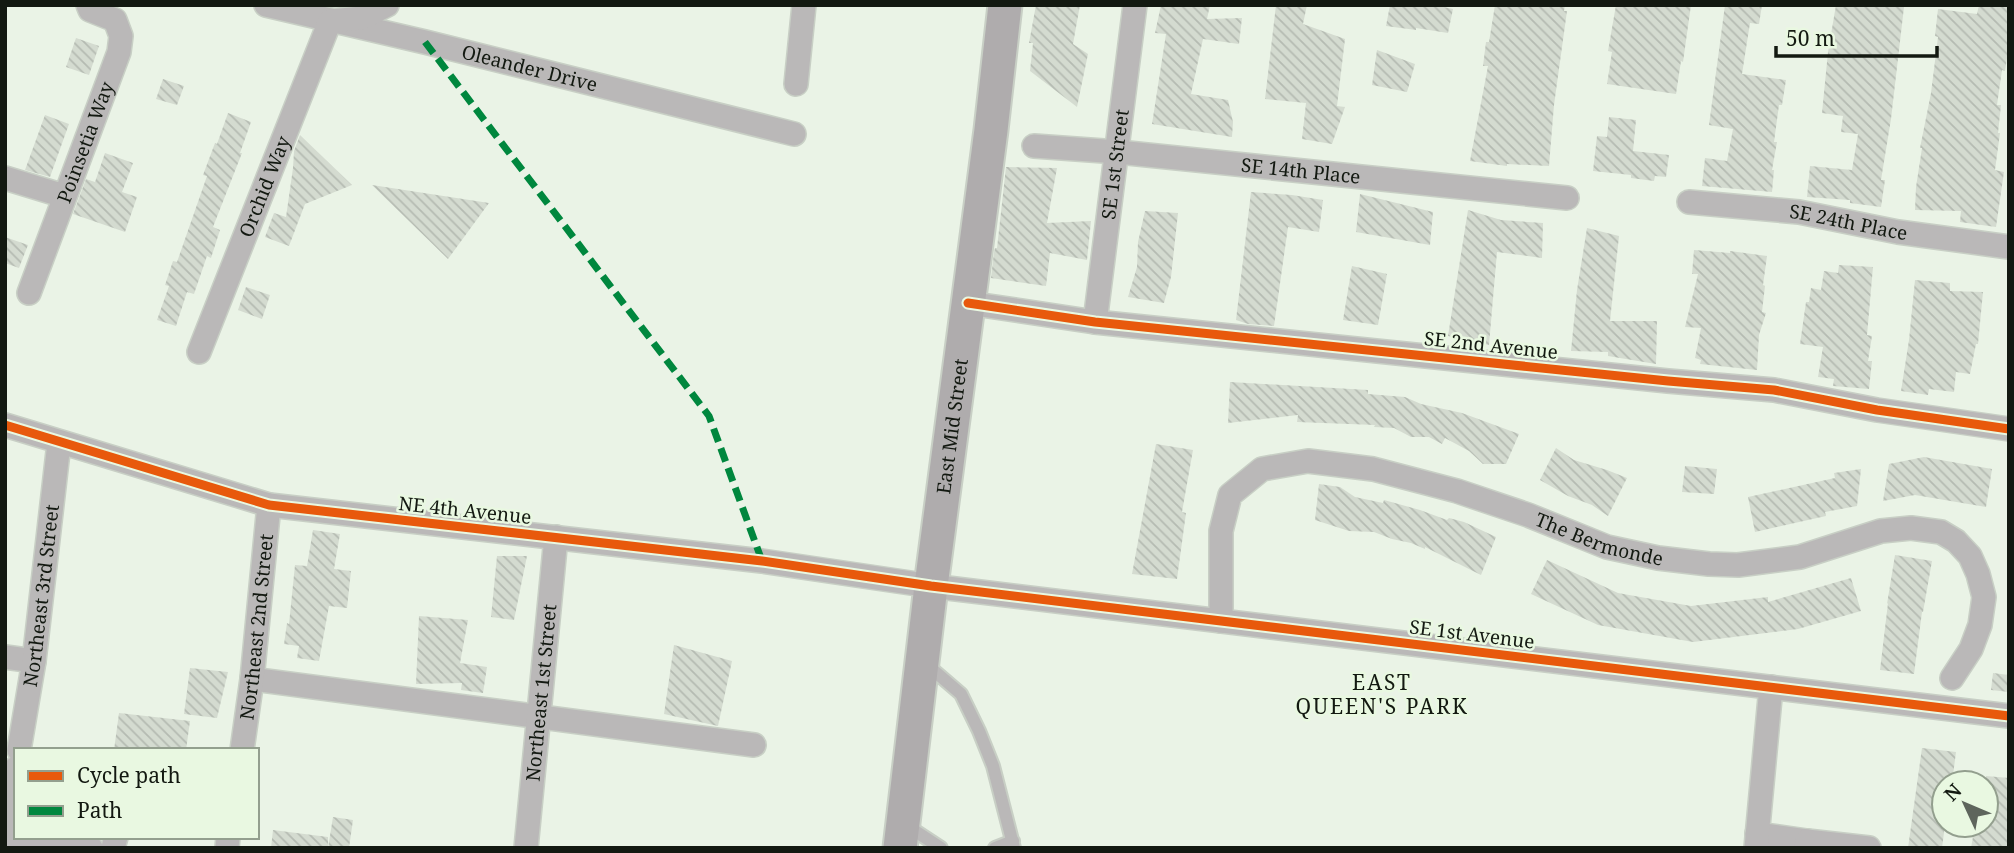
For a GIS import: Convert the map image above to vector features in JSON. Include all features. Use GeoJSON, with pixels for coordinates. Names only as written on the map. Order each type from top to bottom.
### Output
{"type":"FeatureCollection","features":[{"type":"Feature","properties":{"kind":"street","name":"Poinsetia Way"},"geometry":{"type":"LineString","coordinates":[[29,293],[120,52],[121,36],[115,20],[90,10],[88,5]]}},
{"type":"Feature","properties":{"kind":"street","name":"Oleander Drive"},"geometry":{"type":"LineString","coordinates":[[266,5],[794,134]]}},
{"type":"Feature","properties":{"kind":"street"},"geometry":{"type":"LineString","coordinates":[[330,21],[362,18],[387,5]]}},
{"type":"Feature","properties":{"kind":"street"},"geometry":{"type":"LineString","coordinates":[[796,85],[804,5]]}},
{"type":"Feature","properties":{"kind":"street","name":"East Mid Street"},"geometry":{"type":"LineString","coordinates":[[902,835],[1005,5]]}},
{"type":"Feature","properties":{"kind":"street","name":"SE 1st Street"},"geometry":{"type":"LineString","coordinates":[[1095,321],[1135,5]]}},
{"type":"Feature","properties":{"kind":"street","name":"Orchid Way"},"geometry":{"type":"LineString","coordinates":[[199,352],[330,21]]}},
{"type":"Feature","properties":{"kind":"street","name":"SE 14th Place"},"geometry":{"type":"LineString","coordinates":[[1034,146],[1118,152],[1567,198]]}},
{"type":"Feature","properties":{"kind":"street"},"geometry":{"type":"LineString","coordinates":[[5,178],[64,196]]}},
{"type":"Feature","properties":{"kind":"street","name":"SE 24th Place"},"geometry":{"type":"LineString","coordinates":[[1689,202],[1799,212],[1898,232],[2009,247]]}},
{"type":"Feature","properties":{"kind":"street","name":"SE 2nd Avenue"},"geometry":{"type":"LineString","coordinates":[[968,303],[1095,321],[1641,379],[1774,390],[1877,410],[2009,429]]}},
{"type":"Feature","properties":{"kind":"street","name":"NE 4th Avenue"},"geometry":{"type":"LineString","coordinates":[[5,425],[268,505],[762,561],[931,586]]}},
{"type":"Feature","properties":{"kind":"street","name":"Northeast 3rd Street"},"geometry":{"type":"LineString","coordinates":[[19,748],[34,660],[58,443]]}},
{"type":"Feature","properties":{"kind":"street","name":"The Bermonde"},"geometry":{"type":"LineString","coordinates":[[1221,621],[1221,531],[1230,495],[1262,469],[1308,461],[1373,469],[1457,491],[1528,515],[1607,547],[1658,558],[1709,564],[1738,565],[1800,557],[1891,530],[1910,528],[1941,532],[1956,541],[1969,556],[1978,574],[1984,597],[1980,625],[1971,649],[1952,678]]}},
{"type":"Feature","properties":{"kind":"street","name":"Northeast 2nd Street"},"geometry":{"type":"LineString","coordinates":[[242,748],[253,679],[268,505]]}},
{"type":"Feature","properties":{"kind":"street","name":"Northeast 1st Street"},"geometry":{"type":"LineString","coordinates":[[526,848],[556,537]]}},
{"type":"Feature","properties":{"kind":"street","name":"SE 1st Avenue"},"geometry":{"type":"LineString","coordinates":[[931,586],[2009,716]]}},
{"type":"Feature","properties":{"kind":"street"},"geometry":{"type":"LineString","coordinates":[[5,657],[34,660]]}},
{"type":"Feature","properties":{"kind":"street"},"geometry":{"type":"LineString","coordinates":[[253,679],[754,745]]}},
{"type":"Feature","properties":{"kind":"street"},"geometry":{"type":"LineString","coordinates":[[1771,687],[1756,841],[1869,848]]}},
{"type":"Feature","properties":{"kind":"street"},"geometry":{"type":"LineString","coordinates":[[5,831],[14,779]]}},
{"type":"Feature","properties":{"kind":"street"},"geometry":{"type":"LineString","coordinates":[[5,838],[91,848]]}},
{"type":"Feature","properties":{"kind":"lane"},"geometry":{"type":"LineString","coordinates":[[922,661],[961,694],[993,766],[1013,844],[995,848]]}},
{"type":"Feature","properties":{"kind":"lane"},"geometry":{"type":"LineString","coordinates":[[902,835],[941,848]]}},
{"type":"Feature","properties":{"kind":"building"},"geometry":{"type":"Polygon","coordinates":[[[1036,5],[1080,5],[1073,44],[1088,54],[1077,107],[1030,71],[1033,43],[1029,43],[1036,5]]]}},
{"type":"Feature","properties":{"kind":"building"},"geometry":{"type":"Polygon","coordinates":[[[1161,5],[1210,5],[1207,19],[1242,18],[1239,44],[1203,39],[1191,94],[1228,100],[1233,122],[1232,137],[1152,124],[1166,34],[1155,33],[1161,5]]]}},
{"type":"Feature","properties":{"kind":"building"},"geometry":{"type":"Polygon","coordinates":[[[1276,5],[1307,5],[1303,24],[1345,39],[1337,106],[1345,107],[1332,144],[1302,139],[1306,103],[1265,99],[1276,5]]]}},
{"type":"Feature","properties":{"kind":"building"},"geometry":{"type":"Polygon","coordinates":[[[1390,5],[1434,5],[1453,9],[1448,33],[1386,26],[1390,5]]]}},
{"type":"Feature","properties":{"kind":"building"},"geometry":{"type":"Polygon","coordinates":[[[1495,5],[1565,5],[1564,11],[1567,11],[1549,166],[1507,166],[1470,161],[1488,66],[1483,66],[1486,42],[1489,42],[1495,5]]]}},
{"type":"Feature","properties":{"kind":"building"},"geometry":{"type":"Polygon","coordinates":[[[1616,5],[1691,5],[1676,94],[1607,84],[1612,52],[1608,51],[1616,5]]]}},
{"type":"Feature","properties":{"kind":"building"},"geometry":{"type":"Polygon","coordinates":[[[1725,5],[1762,5],[1759,24],[1750,23],[1742,74],[1786,80],[1782,105],[1779,105],[1774,142],[1777,142],[1772,170],[1772,192],[1702,186],[1705,158],[1727,161],[1733,129],[1709,125],[1725,5]]]}},
{"type":"Feature","properties":{"kind":"building"},"geometry":{"type":"Polygon","coordinates":[[[1836,5],[1904,7],[1881,180],[1885,180],[1881,207],[1850,203],[1850,200],[1807,197],[1810,166],[1852,170],[1858,134],[1841,132],[1843,116],[1822,113],[1836,5]]]}},
{"type":"Feature","properties":{"kind":"building"},"geometry":{"type":"Polygon","coordinates":[[[1979,5],[2009,5],[2009,45],[1997,105],[2001,105],[1995,170],[2004,172],[1996,227],[1960,222],[1961,211],[1915,210],[1920,148],[1938,37],[1935,36],[1938,9],[1977,14],[1979,5]]]}},
{"type":"Feature","properties":{"kind":"building"},"geometry":{"type":"Polygon","coordinates":[[[76,38],[99,46],[89,75],[66,67],[76,38]]]}},
{"type":"Feature","properties":{"kind":"building"},"geometry":{"type":"Polygon","coordinates":[[[1377,50],[1415,64],[1407,92],[1372,85],[1377,50]]]}},
{"type":"Feature","properties":{"kind":"building"},"geometry":{"type":"Polygon","coordinates":[[[163,79],[184,86],[177,105],[156,99],[163,79]]]}},
{"type":"Feature","properties":{"kind":"building"},"geometry":{"type":"Polygon","coordinates":[[[228,113],[251,122],[213,227],[220,230],[211,258],[207,256],[194,294],[187,292],[176,326],[157,320],[169,286],[165,285],[173,261],[177,262],[207,176],[203,175],[228,113]]]}},
{"type":"Feature","properties":{"kind":"building"},"geometry":{"type":"Polygon","coordinates":[[[45,115],[69,124],[50,177],[25,170],[45,115]]]}},
{"type":"Feature","properties":{"kind":"building"},"geometry":{"type":"Polygon","coordinates":[[[1609,117],[1636,120],[1633,151],[1669,155],[1666,177],[1655,176],[1654,181],[1631,178],[1631,175],[1593,171],[1597,136],[1607,137],[1609,117]]]}},
{"type":"Feature","properties":{"kind":"building"},"geometry":{"type":"Polygon","coordinates":[[[300,135],[352,185],[305,204],[289,246],[265,237],[274,213],[286,217],[294,151],[300,135]]]}},
{"type":"Feature","properties":{"kind":"building"},"geometry":{"type":"Polygon","coordinates":[[[105,153],[133,163],[122,192],[137,197],[125,232],[73,214],[86,179],[95,182],[105,153]]]}},
{"type":"Feature","properties":{"kind":"building"},"geometry":{"type":"Polygon","coordinates":[[[1006,167],[1057,168],[1047,223],[1091,221],[1087,260],[1050,253],[1046,286],[991,278],[1006,167]]]}},
{"type":"Feature","properties":{"kind":"building"},"geometry":{"type":"Polygon","coordinates":[[[372,185],[489,203],[448,259],[372,185]]]}},
{"type":"Feature","properties":{"kind":"building"},"geometry":{"type":"Polygon","coordinates":[[[1251,192],[1323,200],[1319,232],[1288,227],[1274,326],[1236,320],[1251,192]]]}},
{"type":"Feature","properties":{"kind":"building"},"geometry":{"type":"Polygon","coordinates":[[[1360,194],[1433,212],[1430,245],[1356,232],[1360,194]]]}},
{"type":"Feature","properties":{"kind":"building"},"geometry":{"type":"Polygon","coordinates":[[[1468,210],[1501,220],[1543,223],[1542,258],[1497,252],[1489,345],[1448,336],[1468,210]]]}},
{"type":"Feature","properties":{"kind":"building"},"geometry":{"type":"Polygon","coordinates":[[[1145,211],[1178,213],[1171,277],[1164,303],[1128,297],[1137,267],[1138,242],[1145,211]]]}},
{"type":"Feature","properties":{"kind":"building"},"geometry":{"type":"Polygon","coordinates":[[[1587,228],[1619,236],[1610,321],[1657,321],[1656,364],[1608,356],[1608,352],[1571,351],[1587,228]]]}},
{"type":"Feature","properties":{"kind":"building"},"geometry":{"type":"Polygon","coordinates":[[[5,237],[28,245],[19,268],[5,263],[5,237]]]}},
{"type":"Feature","properties":{"kind":"building"},"geometry":{"type":"Polygon","coordinates":[[[1694,250],[1767,256],[1762,312],[1766,313],[1759,335],[1757,370],[1700,364],[1701,360],[1695,358],[1701,328],[1685,327],[1698,274],[1692,274],[1694,250]]]}},
{"type":"Feature","properties":{"kind":"building"},"geometry":{"type":"Polygon","coordinates":[[[1839,265],[1873,267],[1867,335],[1872,336],[1868,361],[1872,361],[1869,389],[1833,386],[1834,379],[1818,377],[1823,347],[1800,344],[1806,302],[1809,302],[1811,288],[1821,290],[1824,271],[1838,273],[1839,265]]]}},
{"type":"Feature","properties":{"kind":"building"},"geometry":{"type":"Polygon","coordinates":[[[1352,266],[1387,274],[1378,325],[1343,320],[1352,266]]]}},
{"type":"Feature","properties":{"kind":"building"},"geometry":{"type":"Polygon","coordinates":[[[1915,280],[1950,283],[1950,291],[1983,292],[1978,344],[1970,374],[1956,372],[1954,392],[1929,389],[1928,395],[1901,391],[1915,280]]]}},
{"type":"Feature","properties":{"kind":"building"},"geometry":{"type":"Polygon","coordinates":[[[246,287],[270,295],[262,319],[238,310],[246,287]]]}},
{"type":"Feature","properties":{"kind":"building"},"geometry":{"type":"Polygon","coordinates":[[[1230,382],[1368,390],[1368,394],[1405,397],[1421,404],[1462,413],[1519,434],[1506,464],[1483,464],[1469,451],[1445,438],[1442,444],[1429,437],[1411,437],[1394,428],[1297,422],[1298,415],[1228,423],[1230,382]]]}},
{"type":"Feature","properties":{"kind":"building"},"geometry":{"type":"Polygon","coordinates":[[[1156,444],[1193,450],[1182,512],[1186,513],[1177,579],[1132,574],[1156,444]]]}},
{"type":"Feature","properties":{"kind":"building"},"geometry":{"type":"Polygon","coordinates":[[[1556,448],[1574,460],[1627,478],[1608,516],[1592,505],[1568,496],[1540,480],[1556,448]]]}},
{"type":"Feature","properties":{"kind":"building"},"geometry":{"type":"Polygon","coordinates":[[[1924,457],[1992,469],[1986,507],[1915,495],[1883,501],[1889,464],[1924,457]]]}},
{"type":"Feature","properties":{"kind":"building"},"geometry":{"type":"Polygon","coordinates":[[[1685,466],[1717,469],[1714,494],[1682,492],[1685,466]]]}},
{"type":"Feature","properties":{"kind":"building"},"geometry":{"type":"Polygon","coordinates":[[[1861,469],[1857,506],[1755,532],[1748,497],[1835,478],[1834,473],[1861,469]]]}},
{"type":"Feature","properties":{"kind":"building"},"geometry":{"type":"Polygon","coordinates":[[[1319,484],[1340,487],[1355,497],[1383,503],[1384,500],[1447,520],[1449,518],[1464,522],[1496,537],[1481,575],[1425,547],[1374,532],[1349,531],[1315,520],[1319,484]]]}},
{"type":"Feature","properties":{"kind":"building"},"geometry":{"type":"Polygon","coordinates":[[[313,530],[340,534],[334,569],[351,571],[347,608],[329,606],[319,661],[297,658],[299,646],[284,644],[287,623],[289,624],[295,565],[307,566],[313,530]]]}},
{"type":"Feature","properties":{"kind":"building"},"geometry":{"type":"Polygon","coordinates":[[[1895,555],[1932,561],[1914,674],[1880,670],[1895,555]]]}},
{"type":"Feature","properties":{"kind":"building"},"geometry":{"type":"Polygon","coordinates":[[[497,556],[527,556],[514,620],[491,617],[497,556]]]}},
{"type":"Feature","properties":{"kind":"building"},"geometry":{"type":"Polygon","coordinates":[[[1547,560],[1618,593],[1691,606],[1768,597],[1768,602],[1851,578],[1861,611],[1798,629],[1693,642],[1598,625],[1531,594],[1547,560]]]}},
{"type":"Feature","properties":{"kind":"building"},"geometry":{"type":"Polygon","coordinates":[[[419,616],[468,620],[460,663],[487,667],[483,693],[461,690],[462,683],[416,684],[419,616]]]}},
{"type":"Feature","properties":{"kind":"building"},"geometry":{"type":"Polygon","coordinates":[[[674,645],[732,661],[718,726],[664,714],[674,645]]]}},
{"type":"Feature","properties":{"kind":"building"},"geometry":{"type":"Polygon","coordinates":[[[190,668],[228,672],[217,718],[184,714],[190,668]]]}},
{"type":"Feature","properties":{"kind":"building"},"geometry":{"type":"Polygon","coordinates":[[[1993,673],[2009,675],[2009,692],[1991,690],[1993,673]]]}},
{"type":"Feature","properties":{"kind":"building"},"geometry":{"type":"Polygon","coordinates":[[[119,713],[190,721],[186,748],[114,748],[119,713]]]}},
{"type":"Feature","properties":{"kind":"building"},"geometry":{"type":"Polygon","coordinates":[[[1922,748],[1956,752],[1954,769],[1930,769],[1930,839],[1943,839],[1942,848],[1908,848],[1922,748]]]}},
{"type":"Feature","properties":{"kind":"building"},"geometry":{"type":"Polygon","coordinates":[[[2000,777],[2009,778],[2009,848],[1971,848],[1973,839],[2000,839],[2000,777]]]}},
{"type":"Feature","properties":{"kind":"building"},"geometry":{"type":"Polygon","coordinates":[[[333,817],[353,820],[349,848],[328,848],[333,817]]]}},
{"type":"Feature","properties":{"kind":"building"},"geometry":{"type":"Polygon","coordinates":[[[273,830],[328,837],[328,848],[271,848],[273,830]]]}},
{"type":"Feature","properties":{"kind":"marked path"},"geometry":{"type":"LineString","coordinates":[[425,42],[709,416],[762,561]]}},
{"type":"Feature","properties":{"kind":"cycle path"},"geometry":{"type":"LineString","coordinates":[[968,303],[1095,322],[1774,390],[1877,410],[2009,429]]}},
{"type":"Feature","properties":{"kind":"cycle path"},"geometry":{"type":"LineString","coordinates":[[5,425],[269,505],[762,561],[931,586],[2009,716]]}},
{"type":"Feature","properties":{"kind":"district","name":"EAST QUEEN'S PARK"},"geometry":{"type":"Point","coordinates":[1382,694]}}]}
